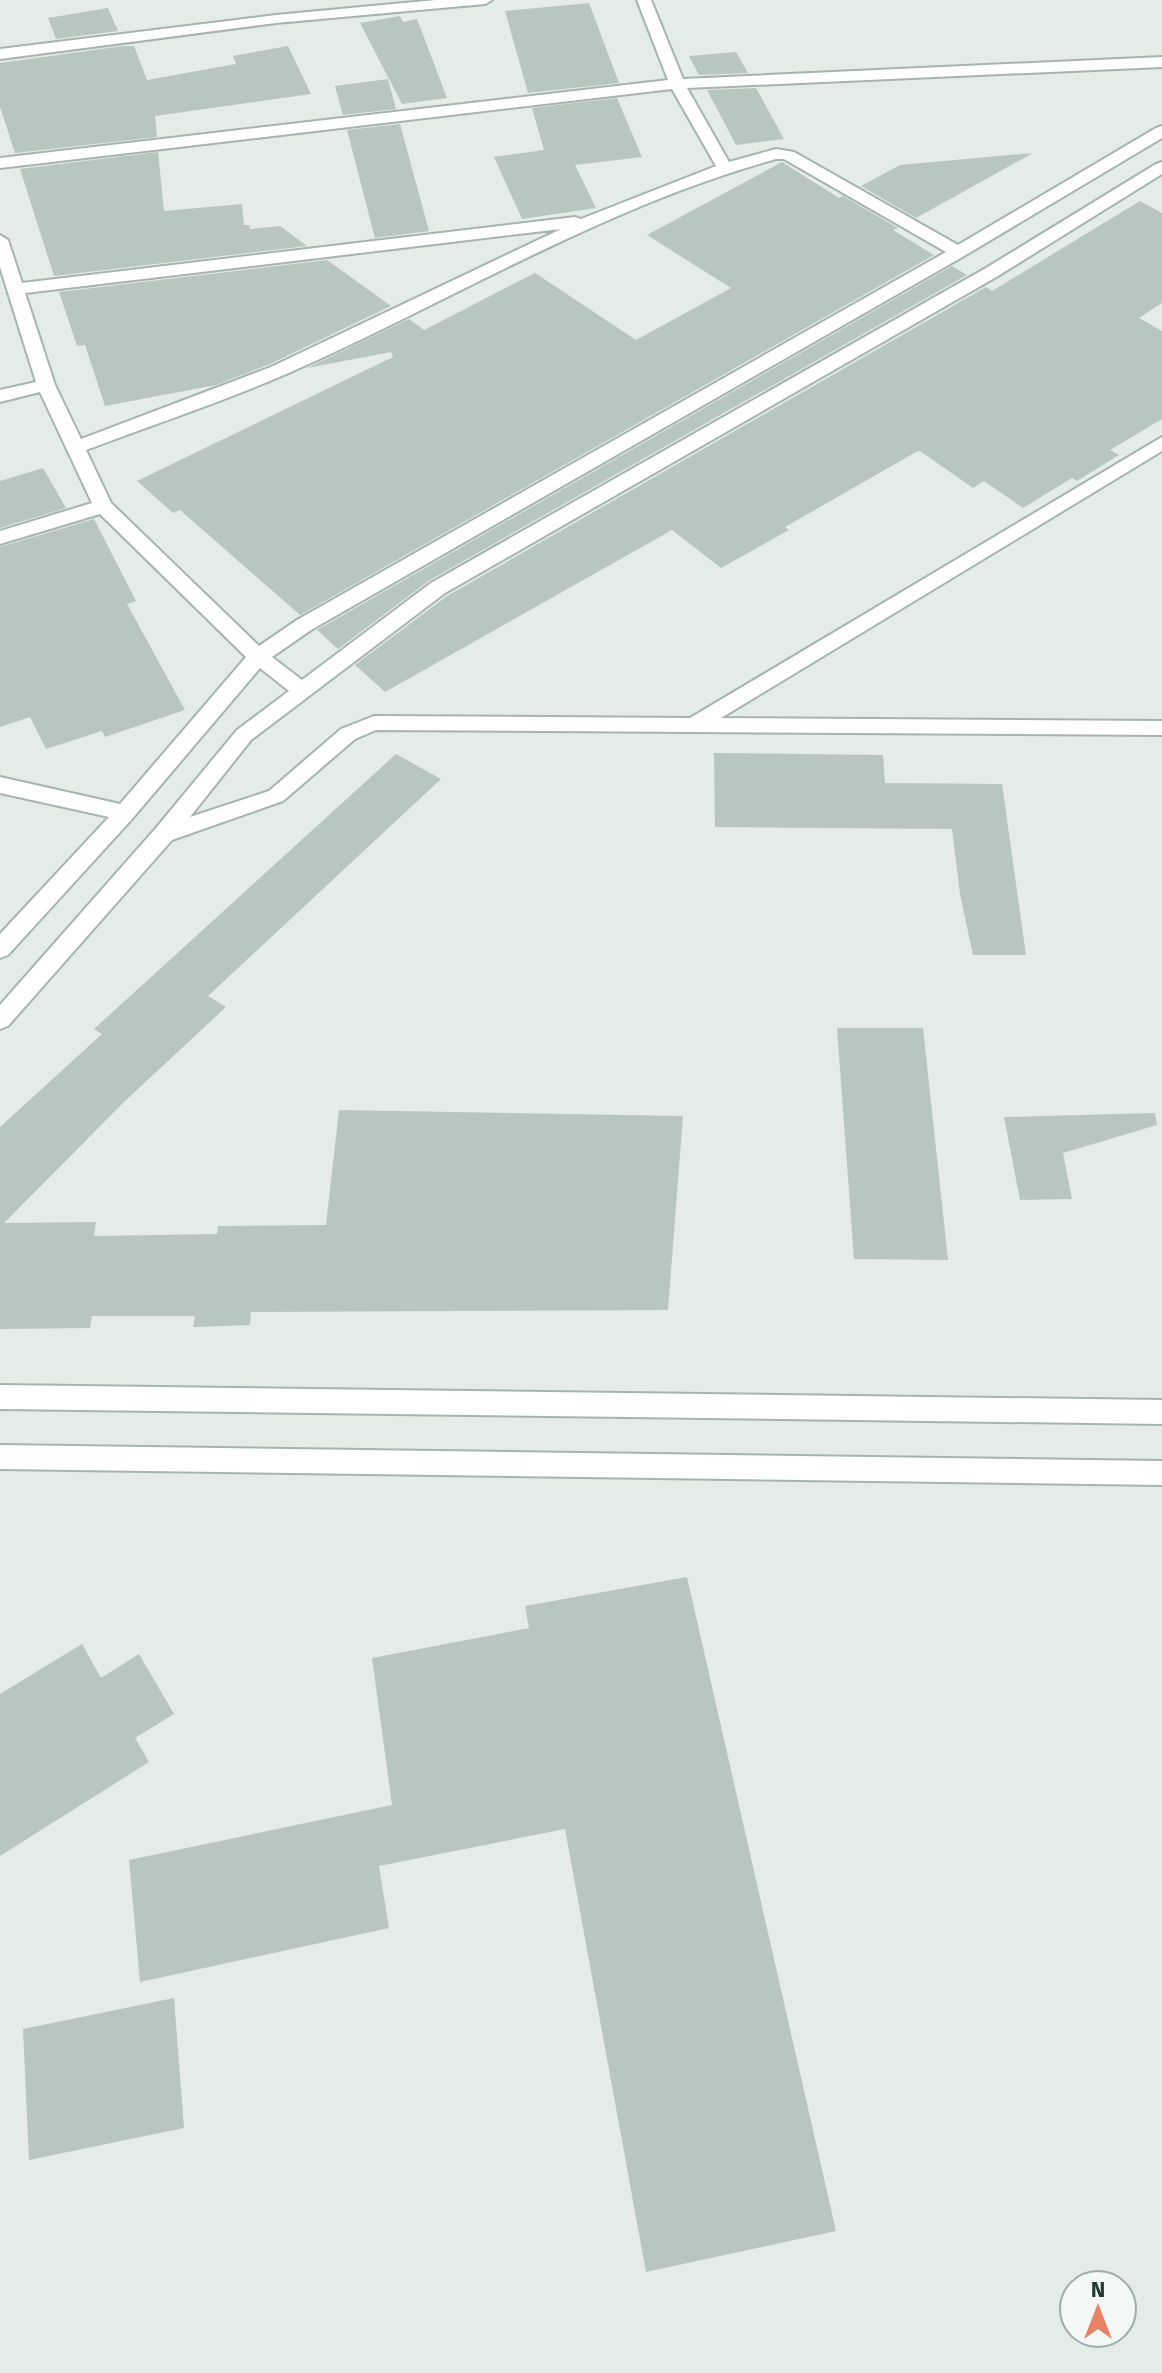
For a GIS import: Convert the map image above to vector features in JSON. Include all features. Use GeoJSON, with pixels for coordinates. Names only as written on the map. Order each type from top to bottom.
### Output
{"type":"FeatureCollection","features":[{"type":"Feature","properties":{"kind":"street"},"geometry":{"type":"LineString","coordinates":[[0,54],[276,19],[485,0]]}},
{"type":"Feature","properties":{"kind":"street"},"geometry":{"type":"LineString","coordinates":[[644,0],[677,84],[725,168]]}},
{"type":"Feature","properties":{"kind":"street"},"geometry":{"type":"LineString","coordinates":[[0,163],[677,84],[1162,62]]}},
{"type":"Feature","properties":{"kind":"street"},"geometry":{"type":"LineString","coordinates":[[0,949],[125,813],[258,657],[304,625],[958,252],[1162,131]]}},
{"type":"Feature","properties":{"kind":"street"},"geometry":{"type":"LineString","coordinates":[[75,448],[277,371],[594,219],[725,168],[776,154],[788,155],[958,252]]}},
{"type":"Feature","properties":{"kind":"street"},"geometry":{"type":"LineString","coordinates":[[0,1020],[164,834],[244,735],[438,588],[992,272],[1162,167]]}},
{"type":"Feature","properties":{"kind":"street"},"geometry":{"type":"LineString","coordinates":[[17,289],[594,219]]}},
{"type":"Feature","properties":{"kind":"street"},"geometry":{"type":"LineString","coordinates":[[2,252],[17,289],[46,385],[103,506],[258,657],[304,692]]}},
{"type":"Feature","properties":{"kind":"street"},"geometry":{"type":"LineString","coordinates":[[0,396],[46,385]]}},
{"type":"Feature","properties":{"kind":"street"},"geometry":{"type":"LineString","coordinates":[[697,723],[1162,443]]}},
{"type":"Feature","properties":{"kind":"street"},"geometry":{"type":"LineString","coordinates":[[0,538],[103,506]]}},
{"type":"Feature","properties":{"kind":"street"},"geometry":{"type":"LineString","coordinates":[[164,834],[276,796],[348,734],[374,723],[1162,728]]}},
{"type":"Feature","properties":{"kind":"street"},"geometry":{"type":"LineString","coordinates":[[0,785],[125,813]]}},
{"type":"Feature","properties":{"kind":"street"},"geometry":{"type":"LineString","coordinates":[[0,1397],[1162,1412]]}},
{"type":"Feature","properties":{"kind":"street"},"geometry":{"type":"LineString","coordinates":[[0,1457],[1162,1473]]}},
{"type":"Feature","properties":{"kind":"building"},"geometry":{"type":"Polygon","coordinates":[[[589,3],[619,83],[528,93],[505,11],[589,3]]]}},
{"type":"Feature","properties":{"kind":"building"},"geometry":{"type":"Polygon","coordinates":[[[108,8],[118,31],[56,39],[48,18],[108,8]]]}},
{"type":"Feature","properties":{"kind":"building"},"geometry":{"type":"Polygon","coordinates":[[[400,16],[403,22],[417,19],[447,98],[402,104],[360,23],[400,16]]]}},
{"type":"Feature","properties":{"kind":"building"},"geometry":{"type":"Polygon","coordinates":[[[134,46],[147,80],[236,64],[233,56],[288,46],[311,94],[155,116],[157,137],[15,153],[0,107],[0,63],[134,46]]]}},
{"type":"Feature","properties":{"kind":"building"},"geometry":{"type":"Polygon","coordinates":[[[736,52],[748,73],[699,75],[689,56],[736,52]]]}},
{"type":"Feature","properties":{"kind":"building"},"geometry":{"type":"Polygon","coordinates":[[[388,79],[396,109],[343,115],[335,86],[388,79]]]}},
{"type":"Feature","properties":{"kind":"building"},"geometry":{"type":"Polygon","coordinates":[[[756,88],[784,139],[736,145],[707,90],[756,88]]]}},
{"type":"Feature","properties":{"kind":"building"},"geometry":{"type":"Polygon","coordinates":[[[617,98],[642,157],[575,165],[596,208],[522,219],[494,157],[544,150],[532,108],[617,98]]]}},
{"type":"Feature","properties":{"kind":"building"},"geometry":{"type":"Polygon","coordinates":[[[400,124],[429,231],[375,238],[347,130],[400,124]]]}},
{"type":"Feature","properties":{"kind":"building"},"geometry":{"type":"Polygon","coordinates":[[[158,152],[164,211],[242,204],[244,225],[249,225],[250,229],[280,226],[307,246],[54,276],[20,169],[158,152]]]}},
{"type":"Feature","properties":{"kind":"building"},"geometry":{"type":"Polygon","coordinates":[[[1033,153],[916,218],[861,186],[900,165],[1033,153]]]}},
{"type":"Feature","properties":{"kind":"building"},"geometry":{"type":"Polygon","coordinates":[[[782,162],[839,198],[843,196],[898,228],[893,230],[934,255],[300,615],[180,510],[173,513],[137,481],[393,357],[391,352],[307,368],[409,319],[424,330],[535,273],[636,340],[731,288],[647,235],[782,162]]]}},
{"type":"Feature","properties":{"kind":"building"},"geometry":{"type":"Polygon","coordinates":[[[1140,201],[1162,213],[1162,303],[1139,318],[1162,331],[1162,419],[1110,450],[1119,455],[1077,481],[1072,478],[1023,508],[984,481],[973,488],[920,451],[916,452],[785,527],[789,530],[721,568],[672,530],[385,692],[355,665],[447,596],[986,287],[992,291],[1140,201]]]}},
{"type":"Feature","properties":{"kind":"building"},"geometry":{"type":"Polygon","coordinates":[[[327,260],[391,306],[270,364],[216,385],[105,406],[85,345],[77,346],[59,292],[327,260]]]}},
{"type":"Feature","properties":{"kind":"building"},"geometry":{"type":"Polygon","coordinates":[[[952,266],[967,275],[430,580],[338,649],[317,630],[952,266]]]}},
{"type":"Feature","properties":{"kind":"building"},"geometry":{"type":"Polygon","coordinates":[[[43,468],[66,508],[0,528],[0,481],[43,468]]]}},
{"type":"Feature","properties":{"kind":"building"},"geometry":{"type":"Polygon","coordinates":[[[94,519],[136,601],[127,604],[185,710],[105,737],[102,731],[46,749],[30,717],[0,727],[0,547],[94,519]]]}},
{"type":"Feature","properties":{"kind":"building"},"geometry":{"type":"Polygon","coordinates":[[[714,753],[883,755],[885,783],[1002,784],[1026,955],[973,955],[960,894],[952,829],[715,827],[714,753]]]}},
{"type":"Feature","properties":{"kind":"building"},"geometry":{"type":"Polygon","coordinates":[[[396,754],[441,779],[208,996],[226,1007],[125,1101],[4,1223],[96,1222],[94,1236],[217,1234],[218,1226],[326,1225],[339,1110],[683,1116],[668,1310],[251,1312],[250,1325],[193,1327],[195,1316],[92,1316],[90,1328],[0,1329],[0,1127],[102,1034],[94,1029],[396,754]]]}},
{"type":"Feature","properties":{"kind":"building"},"geometry":{"type":"Polygon","coordinates":[[[837,1028],[923,1028],[948,1260],[854,1259],[837,1028]]]}},
{"type":"Feature","properties":{"kind":"building"},"geometry":{"type":"Polygon","coordinates":[[[1155,1113],[1157,1125],[1063,1153],[1072,1199],[1020,1200],[1004,1117],[1155,1113]]]}},
{"type":"Feature","properties":{"kind":"building"},"geometry":{"type":"Polygon","coordinates":[[[687,1577],[836,2231],[646,2272],[565,1829],[379,1866],[389,1928],[140,1982],[129,1860],[392,1805],[372,1658],[529,1628],[525,1606],[687,1577]]]}},
{"type":"Feature","properties":{"kind":"building"},"geometry":{"type":"Polygon","coordinates":[[[82,1644],[101,1678],[139,1654],[174,1714],[135,1738],[149,1762],[0,1856],[0,1694],[82,1644]]]}},
{"type":"Feature","properties":{"kind":"building"},"geometry":{"type":"Polygon","coordinates":[[[174,1998],[184,2128],[29,2160],[23,2029],[174,1998]]]}}]}
